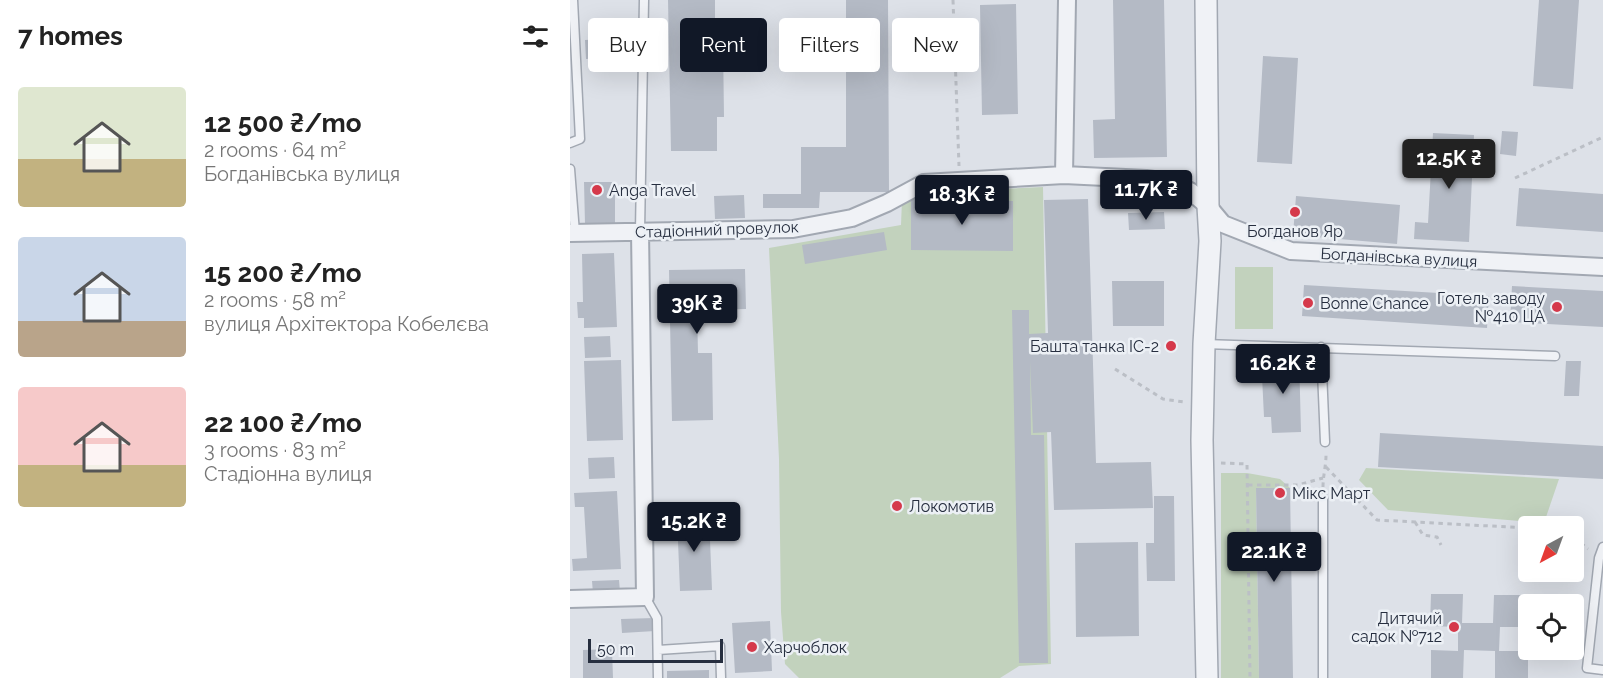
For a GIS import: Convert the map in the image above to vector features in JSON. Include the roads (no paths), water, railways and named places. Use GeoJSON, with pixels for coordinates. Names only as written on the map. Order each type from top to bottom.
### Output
{"type":"FeatureCollection","features":[{"type":"Feature","properties":{"kind":"street"},"geometry":{"type":"LineString","coordinates":[[1064,175],[1067,0]]}},
{"type":"Feature","properties":{"kind":"street"},"geometry":{"type":"LineString","coordinates":[[1206,0],[1210,241],[1204,344],[1202,447],[1207,678]]}},
{"type":"Feature","properties":{"kind":"street","name":"Стадіонний провулок"},"geometry":{"type":"LineString","coordinates":[[573,233],[793,229],[852,218],[887,203],[924,183],[1064,175],[1168,182],[1190,191],[1208,206]]}},
{"type":"Feature","properties":{"kind":"street","name":"Богданівська вулиця"},"geometry":{"type":"LineString","coordinates":[[1208,206],[1223,224],[1290,251],[1603,267]]}},
{"type":"Feature","properties":{"kind":"street"},"geometry":{"type":"LineString","coordinates":[[570,599],[645,597],[640,231]]}},
{"type":"Feature","properties":{"kind":"lane"},"geometry":{"type":"LineString","coordinates":[[570,0],[573,0],[580,139],[570,143]]}},
{"type":"Feature","properties":{"kind":"lane"},"geometry":{"type":"LineString","coordinates":[[640,231],[644,0]]}},
{"type":"Feature","properties":{"kind":"lane"},"geometry":{"type":"LineString","coordinates":[[570,169],[573,233]]}},
{"type":"Feature","properties":{"kind":"lane"},"geometry":{"type":"LineString","coordinates":[[1204,344],[1555,356]]}},
{"type":"Feature","properties":{"kind":"lane"},"geometry":{"type":"LineString","coordinates":[[1321,347],[1325,442]]}},
{"type":"Feature","properties":{"kind":"lane"},"geometry":{"type":"LineString","coordinates":[[1323,498],[1323,678]]}},
{"type":"Feature","properties":{"kind":"lane"},"geometry":{"type":"LineString","coordinates":[[1603,547],[1587,668],[1603,670]]}},
{"type":"Feature","properties":{"kind":"lane"},"geometry":{"type":"LineString","coordinates":[[645,597],[657,618],[658,678]]}},
{"type":"Feature","properties":{"kind":"lane"},"geometry":{"type":"LineString","coordinates":[[658,650],[720,646],[721,678]]}},
{"type":"Feature","properties":{"kind":"place","name":"Anga Travel"},"geometry":{"type":"Point","coordinates":[597,190]}},
{"type":"Feature","properties":{"kind":"place","name":"Богданов Яр"},"geometry":{"type":"Point","coordinates":[1295,212]}},
{"type":"Feature","properties":{"kind":"place","name":"Bonne Chance"},"geometry":{"type":"Point","coordinates":[1308,303]}},
{"type":"Feature","properties":{"kind":"place","name":"Готель заводу №410 ЦА"},"geometry":{"type":"Point","coordinates":[1557,307]}},
{"type":"Feature","properties":{"kind":"place","name":"Башта танка ІС-2"},"geometry":{"type":"Point","coordinates":[1171,346]}},
{"type":"Feature","properties":{"kind":"place","name":"Мікс Март"},"geometry":{"type":"Point","coordinates":[1280,493]}},
{"type":"Feature","properties":{"kind":"place","name":"Локомотив"},"geometry":{"type":"Point","coordinates":[897,506]}},
{"type":"Feature","properties":{"kind":"place","name":"Дитячий садок №712"},"geometry":{"type":"Point","coordinates":[1454,627]}},
{"type":"Feature","properties":{"kind":"place","name":"Харчоблок"},"geometry":{"type":"Point","coordinates":[752,647]}}]}
